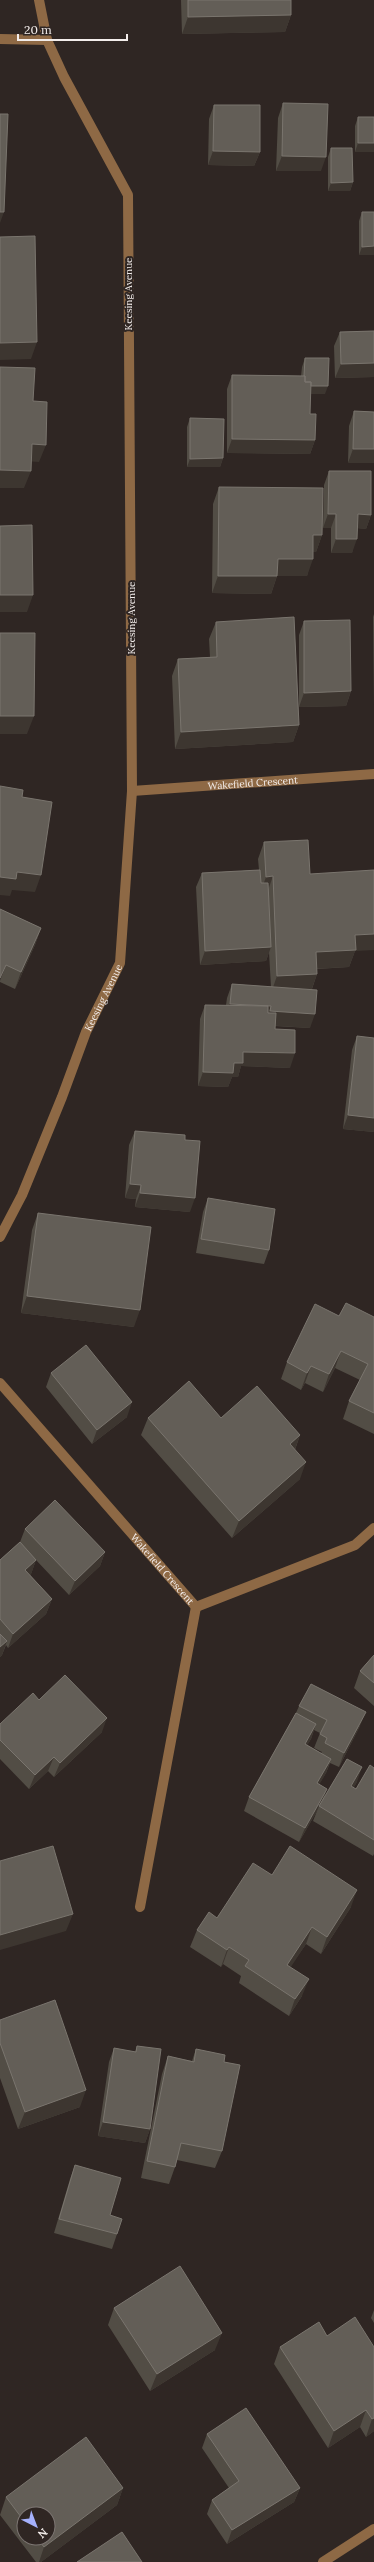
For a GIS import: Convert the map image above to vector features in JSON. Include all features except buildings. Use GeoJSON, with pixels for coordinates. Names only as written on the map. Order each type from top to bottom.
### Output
{"type":"FeatureCollection","features":[{"type":"Feature","properties":{"kind":"street","name":"Keesing Avenue"},"geometry":{"type":"LineString","coordinates":[[0,1237],[22,1196],[62,1097],[86,1032],[120,963],[132,791],[128,195],[64,78],[48,40],[39,0]]}},
{"type":"Feature","properties":{"kind":"street"},"geometry":{"type":"LineString","coordinates":[[0,39],[48,40]]}},
{"type":"Feature","properties":{"kind":"street","name":"Wakefield Crescent"},"geometry":{"type":"LineString","coordinates":[[132,791],[374,774]]}},
{"type":"Feature","properties":{"kind":"street","name":"Wakefield Crescent"},"geometry":{"type":"LineString","coordinates":[[0,1383],[196,1607],[355,1545],[374,1528]]}},
{"type":"Feature","properties":{"kind":"street"},"geometry":{"type":"LineString","coordinates":[[140,1907],[196,1607]]}},
{"type":"Feature","properties":{"kind":"street"},"geometry":{"type":"LineString","coordinates":[[323,2562],[374,2529]]}}]}
